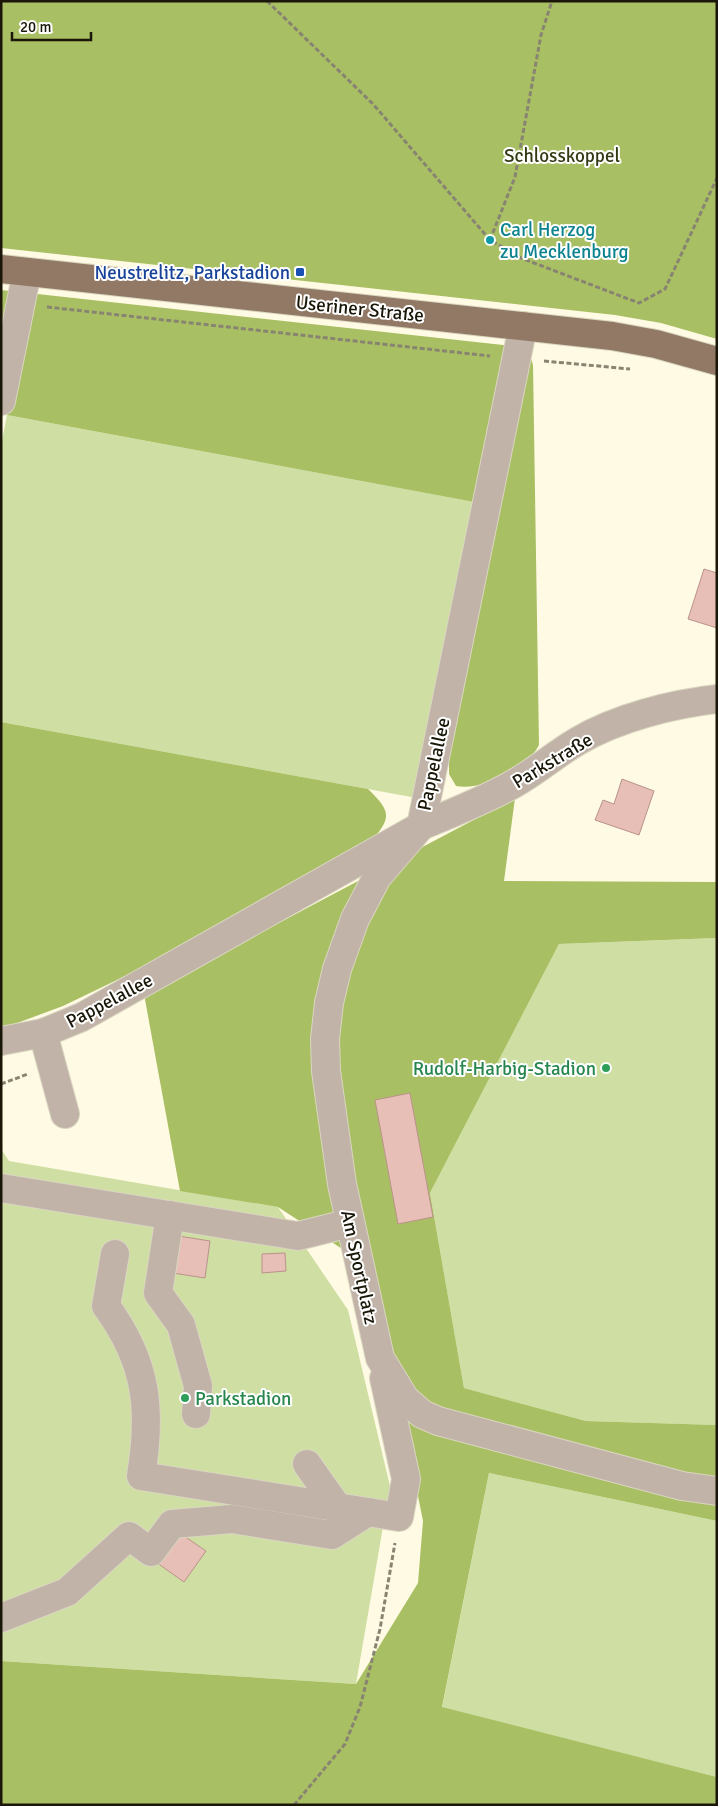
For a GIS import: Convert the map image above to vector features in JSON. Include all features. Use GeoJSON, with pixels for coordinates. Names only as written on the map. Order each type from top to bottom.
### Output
{"type":"FeatureCollection","features":[{"type":"Feature","properties":{"kind":"main road","name":"Useriner Straße"},"geometry":{"type":"LineString","coordinates":[[14,270],[612,336],[656,344],[717,361]]}},
{"type":"Feature","properties":{"kind":"lane"},"geometry":{"type":"LineString","coordinates":[[1,401],[21,304],[14,270]]}},
{"type":"Feature","properties":{"kind":"lane","name":"Pappelallee"},"geometry":{"type":"LineString","coordinates":[[1,1042],[43,1033],[82,1017],[421,826],[524,326]]}},
{"type":"Feature","properties":{"kind":"lane","name":"Parkstraße"},"geometry":{"type":"LineString","coordinates":[[421,826],[467,808],[510,786],[580,740],[662,709],[717,700]]}},
{"type":"Feature","properties":{"kind":"lane","name":"Am Sportplatz"},"geometry":{"type":"LineString","coordinates":[[421,826],[377,877],[355,919],[337,969],[329,1003],[325,1039],[326,1071],[350,1223],[380,1358],[393,1383],[405,1399],[422,1414],[438,1421],[682,1486],[717,1491]]}},
{"type":"Feature","properties":{"kind":"lane"},"geometry":{"type":"LineString","coordinates":[[43,1033],[65,1114]]}},
{"type":"Feature","properties":{"kind":"lane"},"geometry":{"type":"LineString","coordinates":[[1,1188],[298,1236],[350,1223]]}},
{"type":"Feature","properties":{"kind":"lane"},"geometry":{"type":"LineString","coordinates":[[170,1215],[158,1293],[181,1325],[198,1386],[196,1414]]}},
{"type":"Feature","properties":{"kind":"lane"},"geometry":{"type":"LineString","coordinates":[[114,1254],[106,1306],[123,1329],[135,1354],[143,1381],[148,1418],[141,1476],[399,1517],[406,1479],[380,1358]]}},
{"type":"Feature","properties":{"kind":"lane"},"geometry":{"type":"LineString","coordinates":[[307,1464],[338,1508]]}},
{"type":"Feature","properties":{"kind":"lane"},"geometry":{"type":"LineString","coordinates":[[1,1618],[67,1592],[130,1536],[152,1552],[172,1524],[232,1519],[332,1535],[368,1512]]}},
{"type":"Feature","properties":{"kind":"path"},"geometry":{"type":"LineString","coordinates":[[268,1],[373,104],[490,240],[521,258],[639,303],[665,289],[717,178]]}},
{"type":"Feature","properties":{"kind":"path"},"geometry":{"type":"LineString","coordinates":[[490,240],[515,177],[540,35],[552,1]]}},
{"type":"Feature","properties":{"kind":"path"},"geometry":{"type":"LineString","coordinates":[[21,304],[517,359],[634,369]]}},
{"type":"Feature","properties":{"kind":"path"},"geometry":{"type":"LineString","coordinates":[[294,1805],[345,1744],[360,1707],[380,1629],[399,1517]]}},
{"type":"Feature","properties":{"kind":"green space","name":"Schlosskoppel"},"geometry":{"type":"Polygon","coordinates":[[[1,1],[717,1],[717,339],[661,323],[615,315],[1,248],[1,1]]]}},
{"type":"Feature","properties":{"kind":"green space"},"geometry":{"type":"Polygon","coordinates":[[[1,290],[521,347],[530,355],[533,365],[539,745],[533,754],[515,770],[491,782],[479,785],[456,786],[449,774],[449,751],[501,507],[1,413],[1,290]]]}},
{"type":"Feature","properties":{"kind":"green space"},"geometry":{"type":"Polygon","coordinates":[[[7,415],[475,502],[417,798],[1,722],[1,446],[7,415]]]}},
{"type":"Feature","properties":{"kind":"green space"},"geometry":{"type":"Polygon","coordinates":[[[1,722],[368,789],[382,805],[385,811],[385,822],[368,845],[175,952],[63,1006],[1,1029],[1,722]]]}},
{"type":"Feature","properties":{"kind":"green space"},"geometry":{"type":"Polygon","coordinates":[[[515,798],[504,881],[717,882],[717,938],[559,944],[430,1193],[464,1388],[586,1421],[717,1425],[717,1521],[489,1473],[442,1707],[717,1777],[717,1805],[1,1805],[1,1661],[356,1684],[418,1583],[423,1521],[373,1269],[278,1207],[180,1191],[144,994],[515,798]]]}},
{"type":"Feature","properties":{"kind":"green space","name":"Rudolf-Harbig-Stadion"},"geometry":{"type":"Polygon","coordinates":[[[717,938],[717,1425],[586,1421],[464,1388],[430,1193],[559,944],[717,938]]]}},
{"type":"Feature","properties":{"kind":"green space","name":"Parkstadion"},"geometry":{"type":"Polygon","coordinates":[[[1,1149],[9,1161],[278,1207],[348,1310],[390,1486],[356,1684],[1,1661],[1,1149]]]}},
{"type":"Feature","properties":{"kind":"green space"},"geometry":{"type":"Polygon","coordinates":[[[489,1473],[717,1521],[717,1777],[442,1708],[489,1473]]]}},
{"type":"Feature","properties":{"kind":"building"},"geometry":{"type":"Polygon","coordinates":[[[704,569],[717,573],[717,628],[688,619],[704,569]]]}},
{"type":"Feature","properties":{"kind":"building"},"geometry":{"type":"Polygon","coordinates":[[[622,779],[654,791],[639,835],[595,820],[603,800],[614,804],[622,779]]]}},
{"type":"Feature","properties":{"kind":"building"},"geometry":{"type":"Polygon","coordinates":[[[410,1093],[433,1217],[398,1224],[375,1100],[410,1093]]]}},
{"type":"Feature","properties":{"kind":"building"},"geometry":{"type":"Polygon","coordinates":[[[172,1235],[210,1241],[205,1278],[166,1272],[172,1235]]]}},
{"type":"Feature","properties":{"kind":"building"},"geometry":{"type":"Polygon","coordinates":[[[285,1253],[286,1271],[262,1273],[262,1254],[285,1253]]]}},
{"type":"Feature","properties":{"kind":"building"},"geometry":{"type":"Polygon","coordinates":[[[174,1529],[206,1551],[184,1582],[153,1560],[174,1529]]]}},
{"type":"Feature","properties":{"kind":"place","name":"Carl Herzog zu Mecklenburg"},"geometry":{"type":"Point","coordinates":[490,240]}},
{"type":"Feature","properties":{"kind":"place","name":"Neustrelitz, Parkstadion"},"geometry":{"type":"Point","coordinates":[300,272]}},
{"type":"Feature","properties":{"kind":"place","name":"Rudolf-Harbig-Stadion"},"geometry":{"type":"Point","coordinates":[606,1068]}},
{"type":"Feature","properties":{"kind":"place","name":"Parkstadion"},"geometry":{"type":"Point","coordinates":[185,1398]}}]}
